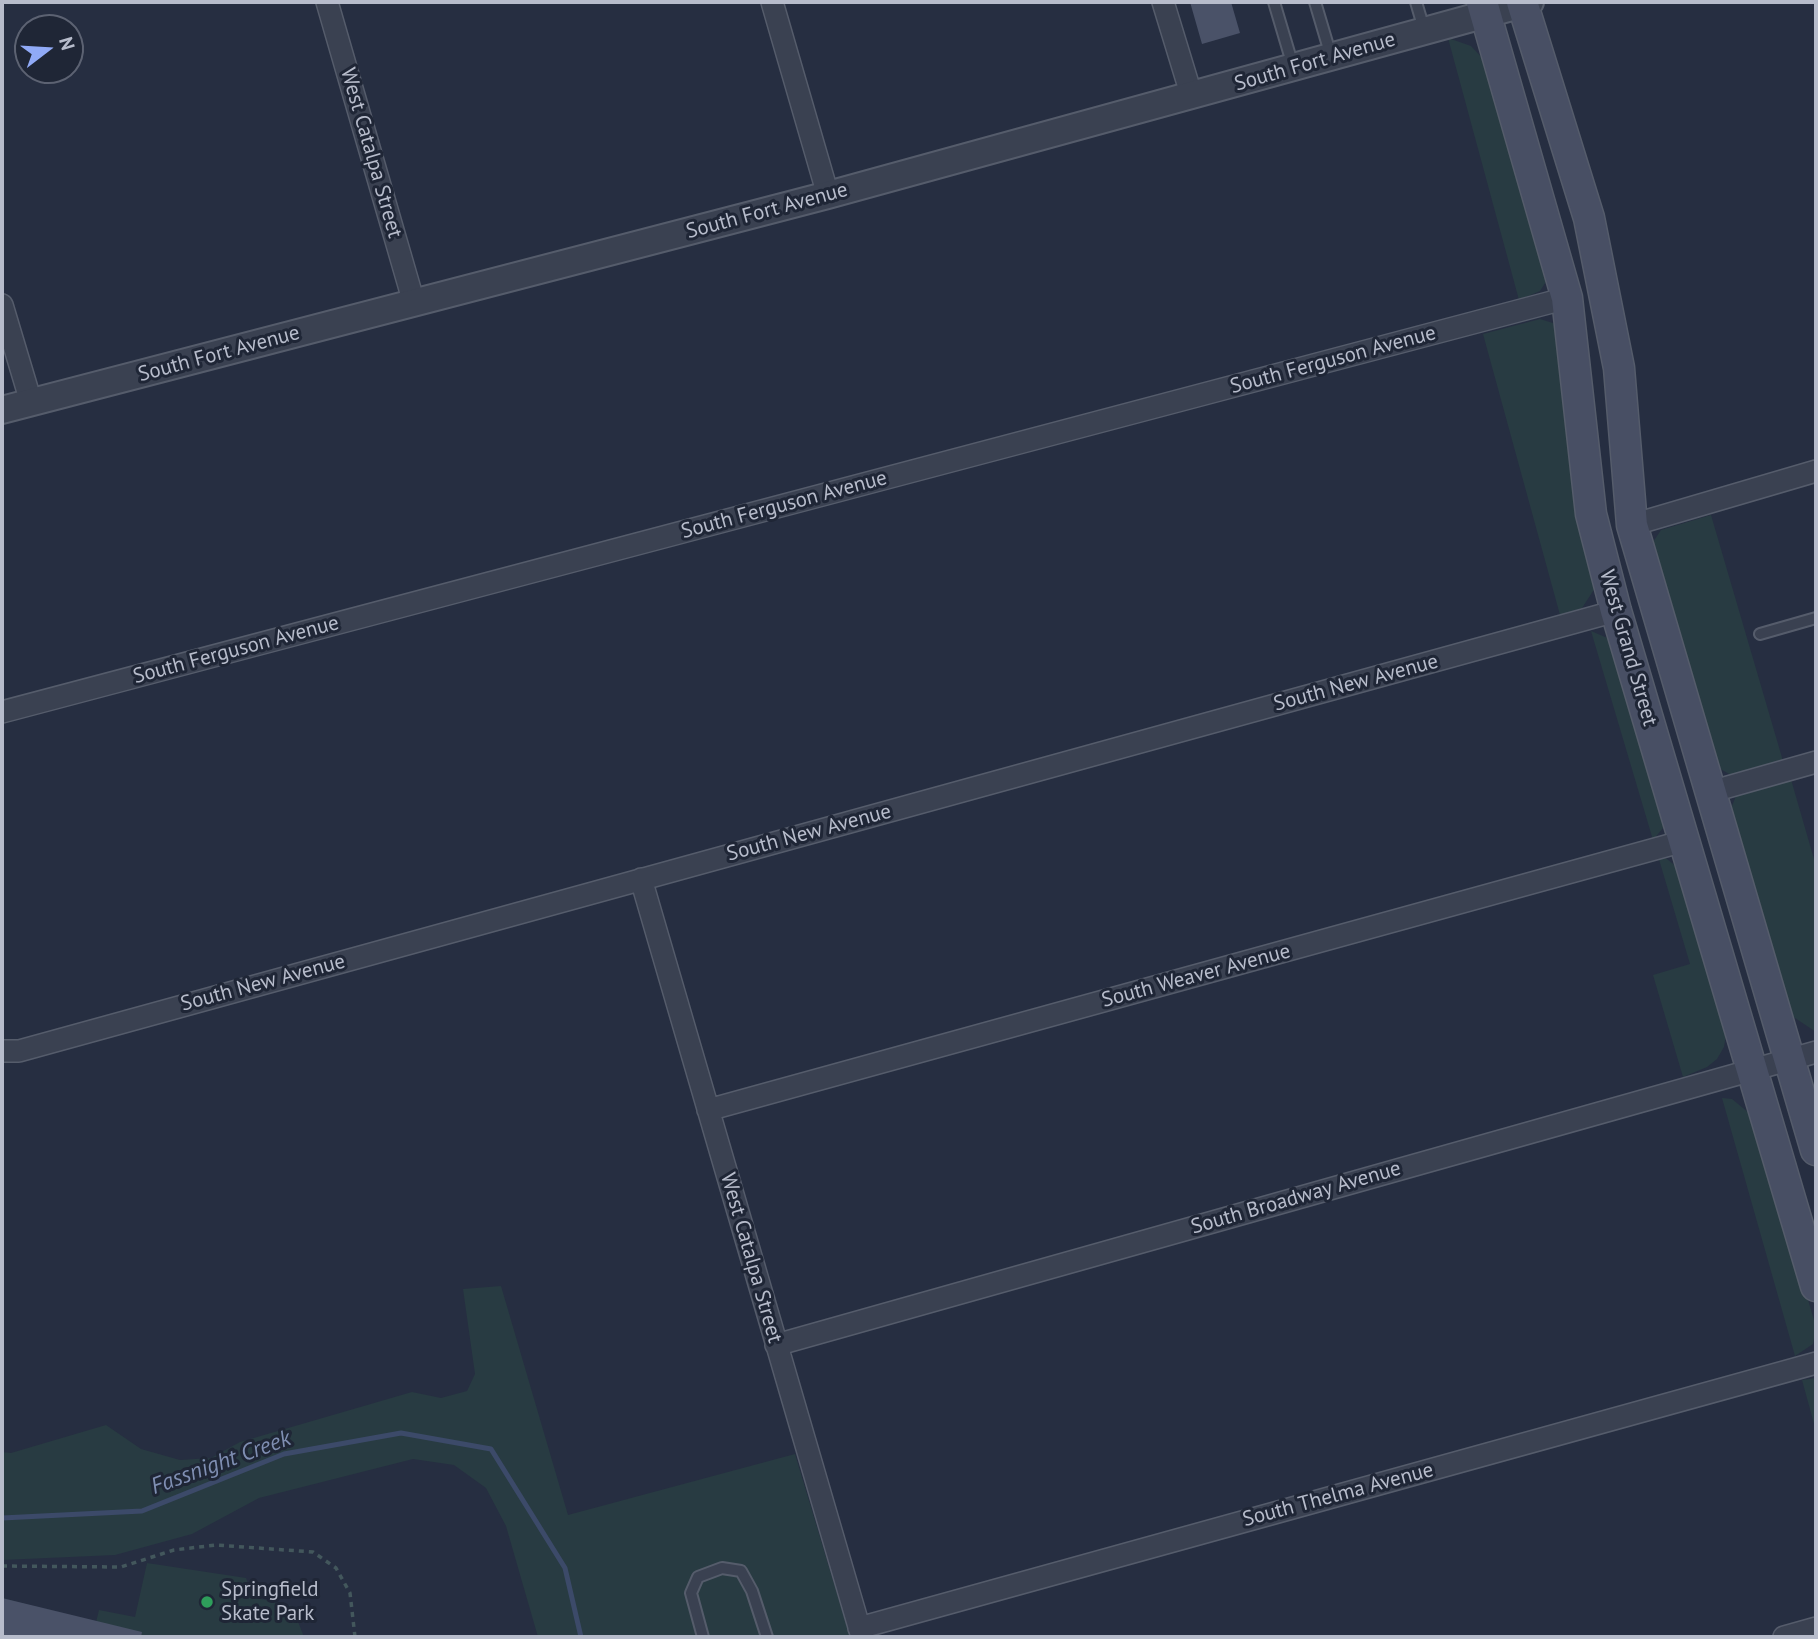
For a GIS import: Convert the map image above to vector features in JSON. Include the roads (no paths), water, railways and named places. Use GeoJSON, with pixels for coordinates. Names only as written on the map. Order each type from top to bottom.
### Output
{"type":"FeatureCollection","features":[{"type":"Feature","properties":{"kind":"main road","name":"West Grand Street"},"geometry":{"type":"LineString","coordinates":[[1525,3],[1589,218],[1619,368],[1632,525],[1710,792],[1803,1056],[1816,1150]]}},
{"type":"Feature","properties":{"kind":"main road","name":"West Grand Street"},"geometry":{"type":"LineString","coordinates":[[1484,8],[1567,298],[1591,514],[1616,611],[1816,1286]]}},
{"type":"Feature","properties":{"kind":"street","name":"West Catalpa Street"},"geometry":{"type":"LineString","coordinates":[[327,2],[414,303]]}},
{"type":"Feature","properties":{"kind":"street"},"geometry":{"type":"LineString","coordinates":[[772,2],[828,195]]}},
{"type":"Feature","properties":{"kind":"street"},"geometry":{"type":"LineString","coordinates":[[1163,2],[1192,97]]}},
{"type":"Feature","properties":{"kind":"street","name":"South Fort Avenue"},"geometry":{"type":"LineString","coordinates":[[2,410],[828,195],[1192,97],[1425,31],[1484,8],[1525,3]]}},
{"type":"Feature","properties":{"kind":"street","name":"South Ferguson Avenue"},"geometry":{"type":"LineString","coordinates":[[2,712],[1567,298]]}},
{"type":"Feature","properties":{"kind":"street"},"geometry":{"type":"LineString","coordinates":[[2,304],[31,402]]}},
{"type":"Feature","properties":{"kind":"street"},"geometry":{"type":"LineString","coordinates":[[1632,525],[1816,471]]}},
{"type":"Feature","properties":{"kind":"street","name":"South New Avenue"},"geometry":{"type":"LineString","coordinates":[[2,1051],[19,1051],[1616,611]]}},
{"type":"Feature","properties":{"kind":"street"},"geometry":{"type":"LineString","coordinates":[[1710,792],[1816,762]]}},
{"type":"Feature","properties":{"kind":"street","name":"South Weaver Avenue"},"geometry":{"type":"LineString","coordinates":[[708,1110],[1684,841]]}},
{"type":"Feature","properties":{"kind":"street","name":"West Catalpa Street"},"geometry":{"type":"LineString","coordinates":[[641,880],[861,1633]]}},
{"type":"Feature","properties":{"kind":"street","name":"South Broadway Avenue"},"geometry":{"type":"LineString","coordinates":[[776,1345],[1803,1056]]}},
{"type":"Feature","properties":{"kind":"street","name":"South Thelma Avenue"},"geometry":{"type":"LineString","coordinates":[[861,1633],[1816,1363]]}},
{"type":"Feature","properties":{"kind":"street"},"geometry":{"type":"LineString","coordinates":[[1784,1637],[1816,1628]]}},
{"type":"Feature","properties":{"kind":"lane"},"geometry":{"type":"LineString","coordinates":[[1274,2],[1294,68]]}},
{"type":"Feature","properties":{"kind":"lane"},"geometry":{"type":"LineString","coordinates":[[1315,2],[1332,57]]}},
{"type":"Feature","properties":{"kind":"lane"},"geometry":{"type":"LineString","coordinates":[[1416,2],[1425,31]]}},
{"type":"Feature","properties":{"kind":"lane"},"geometry":{"type":"LineString","coordinates":[[1760,634],[1816,618]]}},
{"type":"Feature","properties":{"kind":"lane"},"geometry":{"type":"LineString","coordinates":[[703,1637],[691,1592],[698,1577],[722,1568],[741,1570],[752,1591],[767,1637]]}},
{"type":"Feature","properties":{"kind":"waterway","name":"Fassnight Creek"},"geometry":{"type":"LineString","coordinates":[[2,1518],[142,1511],[284,1454],[401,1433],[491,1449],[565,1568],[581,1637]]}},
{"type":"Feature","properties":{"kind":"place","name":"Springfield Skate Park"},"geometry":{"type":"Point","coordinates":[207,1602]}}]}
